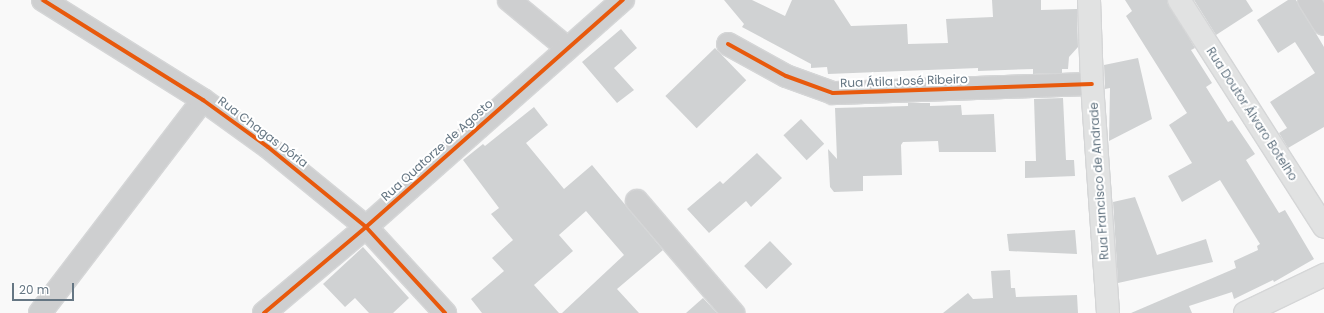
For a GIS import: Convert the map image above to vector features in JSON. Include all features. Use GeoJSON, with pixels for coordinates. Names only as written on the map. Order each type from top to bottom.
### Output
{"type":"FeatureCollection","features":[{"type":"Feature","properties":{"kind":"main road","name":"Rua Francisco de Andrade"},"geometry":{"type":"LineString","coordinates":[[1089,0],[1092,84],[1108,313]]}},
{"type":"Feature","properties":{"kind":"main road","name":"Rua Doutor Álvaro Botelho"},"geometry":{"type":"LineString","coordinates":[[1179,0],[1324,227]]}},
{"type":"Feature","properties":{"kind":"main road"},"geometry":{"type":"LineString","coordinates":[[1245,313],[1324,275]]}},
{"type":"Feature","properties":{"kind":"street","name":"Rua Chagas Dória"},"geometry":{"type":"LineString","coordinates":[[43,0],[203,100],[268,147],[366,227],[445,313]]}},
{"type":"Feature","properties":{"kind":"street"},"geometry":{"type":"LineString","coordinates":[[508,0],[567,48]]}},
{"type":"Feature","properties":{"kind":"street","name":"Rua Quatorze de Agosto"},"geometry":{"type":"LineString","coordinates":[[264,313],[366,227],[623,0]]}},
{"type":"Feature","properties":{"kind":"street"},"geometry":{"type":"LineString","coordinates":[[1309,0],[1324,24]]}},
{"type":"Feature","properties":{"kind":"street","name":"Rua Átila José Ribeiro"},"geometry":{"type":"LineString","coordinates":[[728,44],[786,76],[833,93],[1092,84]]}},
{"type":"Feature","properties":{"kind":"street"},"geometry":{"type":"LineString","coordinates":[[40,313],[203,100]]}},
{"type":"Feature","properties":{"kind":"street"},"geometry":{"type":"LineString","coordinates":[[637,201],[734,313]]}},
{"type":"Feature","properties":{"kind":"building"},"geometry":{"type":"Polygon","coordinates":[[[724,0],[752,0],[785,16],[792,0],[834,0],[851,26],[907,24],[908,44],[948,43],[946,19],[993,17],[992,0],[1041,0],[1041,10],[1077,9],[1078,47],[1069,57],[1068,69],[1062,69],[1062,73],[1033,74],[1033,69],[978,71],[978,68],[828,74],[827,67],[811,68],[811,64],[742,27],[744,24],[724,0]]]}},
{"type":"Feature","properties":{"kind":"building"},"geometry":{"type":"Polygon","coordinates":[[[1125,0],[1167,0],[1195,48],[1191,50],[1212,83],[1206,87],[1228,122],[1232,120],[1255,154],[1246,160],[1279,213],[1285,210],[1314,259],[1274,282],[1273,280],[1234,299],[1232,292],[1189,306],[1192,313],[1131,313],[1236,268],[1234,261],[1258,250],[1257,246],[1260,244],[1220,180],[1182,202],[1168,176],[1192,163],[1169,125],[1187,113],[1126,16],[1132,11],[1125,0]]]}},
{"type":"Feature","properties":{"kind":"building"},"geometry":{"type":"Polygon","coordinates":[[[1194,0],[1246,0],[1253,11],[1216,35],[1194,0]]]}},
{"type":"Feature","properties":{"kind":"building"},"geometry":{"type":"Polygon","coordinates":[[[1288,0],[1296,0],[1324,47],[1324,127],[1288,148],[1279,133],[1287,128],[1270,102],[1315,73],[1295,42],[1278,53],[1257,20],[1288,0]]]}},
{"type":"Feature","properties":{"kind":"building"},"geometry":{"type":"Polygon","coordinates":[[[621,29],[637,48],[614,68],[634,90],[617,103],[582,62],[621,29]]]}},
{"type":"Feature","properties":{"kind":"building"},"geometry":{"type":"Polygon","coordinates":[[[715,48],[746,80],[697,128],[665,96],[715,48]]]}},
{"type":"Feature","properties":{"kind":"building"},"geometry":{"type":"Polygon","coordinates":[[[1138,58],[1152,119],[1109,141],[1110,88],[1105,89],[1104,65],[1138,58]]]}},
{"type":"Feature","properties":{"kind":"building"},"geometry":{"type":"Polygon","coordinates":[[[1063,98],[1066,160],[1074,160],[1075,176],[1025,178],[1025,161],[1036,161],[1034,99],[1063,98]]]}},
{"type":"Feature","properties":{"kind":"building"},"geometry":{"type":"Polygon","coordinates":[[[908,103],[930,103],[930,106],[961,105],[962,115],[994,114],[996,152],[939,152],[938,141],[903,142],[901,145],[902,175],[863,176],[863,191],[834,192],[830,187],[828,149],[837,159],[835,108],[908,106],[908,103]]]}},
{"type":"Feature","properties":{"kind":"building"},"geometry":{"type":"Polygon","coordinates":[[[534,107],[548,125],[526,143],[564,189],[592,165],[663,250],[617,289],[639,313],[562,313],[624,255],[586,211],[559,235],[573,251],[534,285],[559,313],[482,313],[471,299],[504,271],[492,258],[513,240],[491,214],[499,208],[463,160],[483,144],[485,146],[534,107]]]}},
{"type":"Feature","properties":{"kind":"building"},"geometry":{"type":"Polygon","coordinates":[[[801,119],[824,144],[807,160],[783,135],[801,119]]]}},
{"type":"Feature","properties":{"kind":"building"},"geometry":{"type":"Polygon","coordinates":[[[757,153],[782,178],[751,207],[746,201],[709,233],[687,209],[720,181],[723,184],[757,153]]]}},
{"type":"Feature","properties":{"kind":"building"},"geometry":{"type":"Polygon","coordinates":[[[1135,197],[1157,255],[1206,239],[1213,262],[1118,283],[1113,202],[1135,197]]]}},
{"type":"Feature","properties":{"kind":"building"},"geometry":{"type":"Polygon","coordinates":[[[1075,230],[1077,254],[1009,251],[1007,234],[1075,230]]]}},
{"type":"Feature","properties":{"kind":"building"},"geometry":{"type":"Polygon","coordinates":[[[770,241],[792,264],[766,289],[744,266],[770,241]]]}},
{"type":"Feature","properties":{"kind":"building"},"geometry":{"type":"Polygon","coordinates":[[[363,247],[409,298],[393,313],[369,313],[355,298],[345,307],[323,284],[363,247]]]}},
{"type":"Feature","properties":{"kind":"building"},"geometry":{"type":"Polygon","coordinates":[[[1010,270],[1011,288],[1015,288],[1016,297],[1077,295],[1078,313],[943,313],[968,293],[973,299],[993,298],[991,271],[1010,270]]]}},
{"type":"Feature","properties":{"kind":"building"},"geometry":{"type":"Polygon","coordinates":[[[703,298],[717,313],[686,313],[703,298]]]}},
{"type":"Feature","properties":{"kind":"cycle path"},"geometry":{"type":"LineString","coordinates":[[43,0],[203,100],[268,147],[366,227],[445,313]]}},
{"type":"Feature","properties":{"kind":"cycle path"},"geometry":{"type":"LineString","coordinates":[[264,313],[366,227],[623,0]]}},
{"type":"Feature","properties":{"kind":"cycle path"},"geometry":{"type":"LineString","coordinates":[[728,44],[786,76],[833,93],[1092,84]]}}]}
